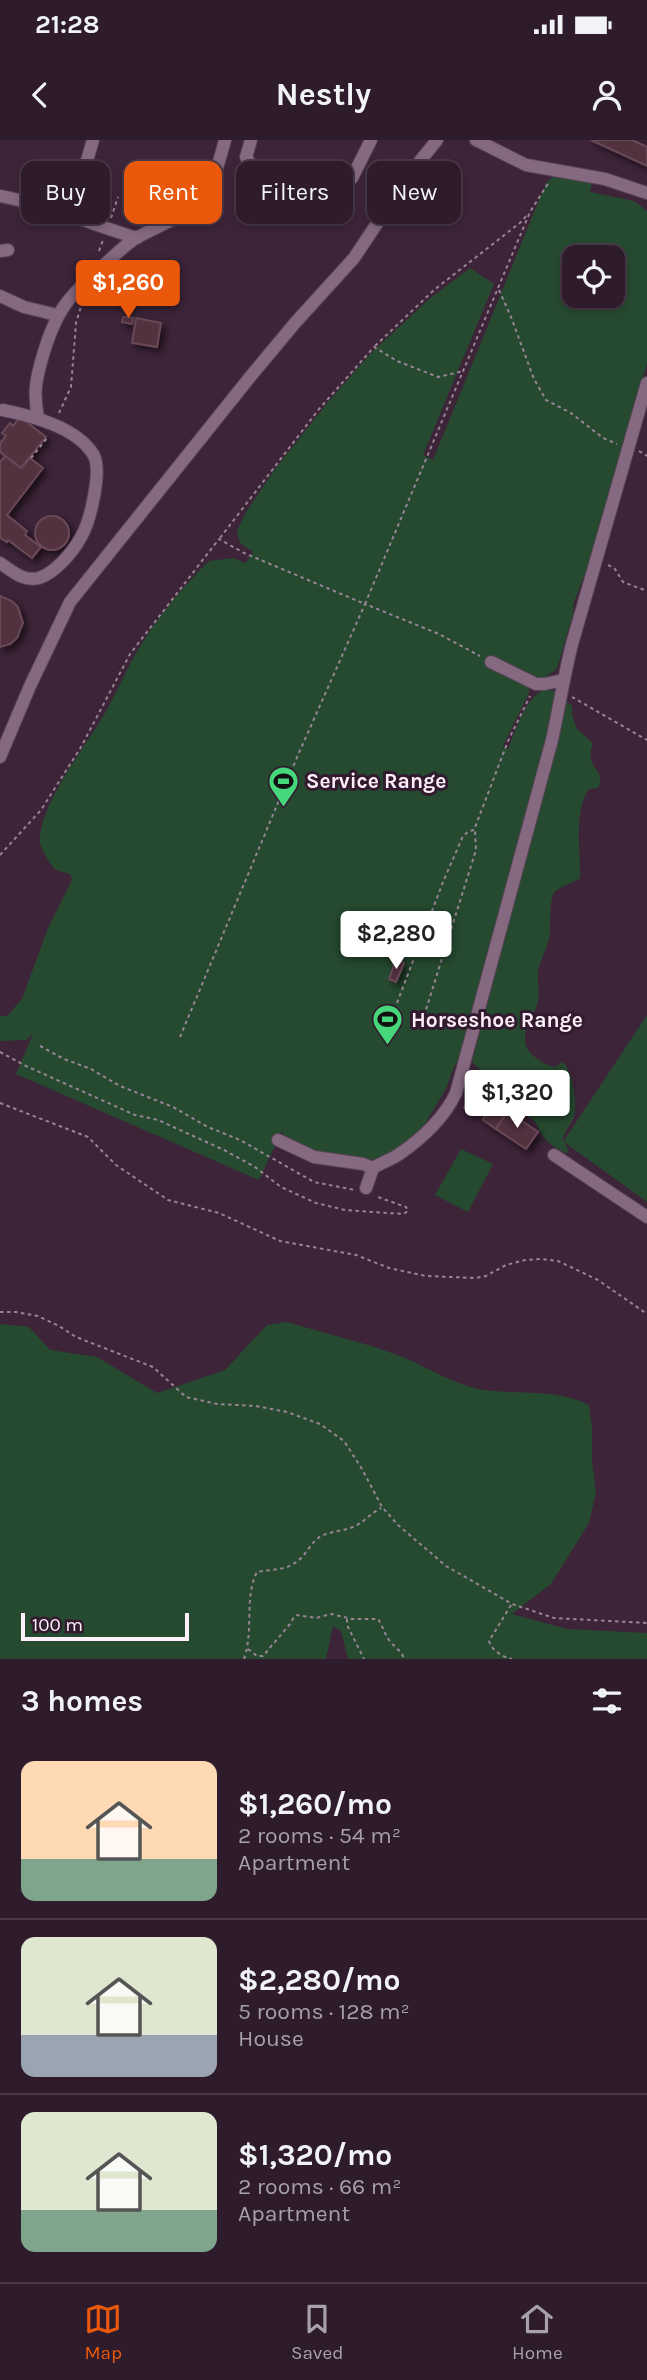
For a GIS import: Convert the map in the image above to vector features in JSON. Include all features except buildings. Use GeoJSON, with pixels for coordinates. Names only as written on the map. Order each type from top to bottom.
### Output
{"type":"FeatureCollection","features":[{"type":"Feature","properties":{"kind":"lane"},"geometry":{"type":"LineString","coordinates":[[87,161],[93,140]]}},
{"type":"Feature","properties":{"kind":"lane"},"geometry":{"type":"LineString","coordinates":[[38,417],[35,385],[57,315],[76,290],[137,238],[187,210],[204,196],[219,164],[225,140]]}},
{"type":"Feature","properties":{"kind":"lane"},"geometry":{"type":"LineString","coordinates":[[251,140],[246,157],[258,176],[330,194],[352,178],[371,140]]}},
{"type":"Feature","properties":{"kind":"lane"},"geometry":{"type":"LineString","coordinates":[[0,757],[49,643],[70,602],[267,356],[354,258],[412,171],[437,140]]}},
{"type":"Feature","properties":{"kind":"lane"},"geometry":{"type":"LineString","coordinates":[[478,141],[526,165],[605,179],[647,193]]}},
{"type":"Feature","properties":{"kind":"lane"},"geometry":{"type":"LineString","coordinates":[[0,196],[21,202]]}},
{"type":"Feature","properties":{"kind":"lane"},"geometry":{"type":"LineString","coordinates":[[94,224],[137,238]]}},
{"type":"Feature","properties":{"kind":"lane"},"geometry":{"type":"LineString","coordinates":[[0,296],[23,307],[57,315]]}},
{"type":"Feature","properties":{"kind":"lane"},"geometry":{"type":"LineString","coordinates":[[366,1188],[373,1168],[397,1156],[415,1141],[450,1106],[458,1088],[563,686],[647,383]]}},
{"type":"Feature","properties":{"kind":"lane"},"geometry":{"type":"LineString","coordinates":[[0,563],[24,578],[42,576],[66,557],[84,531],[97,473],[95,457],[78,438],[38,417],[1,410]]}},
{"type":"Feature","properties":{"kind":"lane"},"geometry":{"type":"LineString","coordinates":[[491,663],[537,684],[563,686]]}},
{"type":"Feature","properties":{"kind":"lane"},"geometry":{"type":"LineString","coordinates":[[278,1140],[314,1157],[373,1168]]}},
{"type":"Feature","properties":{"kind":"lane"},"geometry":{"type":"LineString","coordinates":[[554,1155],[647,1217]]}},
{"type":"Feature","properties":{"kind":"path"},"geometry":{"type":"LineString","coordinates":[[0,855],[38,814],[80,747],[130,654],[318,409],[374,347],[434,290],[521,222],[555,171]]}},
{"type":"Feature","properties":{"kind":"path"},"geometry":{"type":"LineString","coordinates":[[99,252],[118,197]]}},
{"type":"Feature","properties":{"kind":"path"},"geometry":{"type":"LineString","coordinates":[[180,1037],[298,755],[366,604],[465,371],[531,210]]}},
{"type":"Feature","properties":{"kind":"path"},"geometry":{"type":"LineString","coordinates":[[498,288],[534,379],[546,400],[571,413],[603,438],[629,448]]}},
{"type":"Feature","properties":{"kind":"path"},"geometry":{"type":"LineString","coordinates":[[31,458],[47,440],[71,387],[76,323],[84,299]]}},
{"type":"Feature","properties":{"kind":"path"},"geometry":{"type":"LineString","coordinates":[[374,347],[397,361],[438,377],[465,371]]}},
{"type":"Feature","properties":{"kind":"path"},"geometry":{"type":"LineString","coordinates":[[219,539],[439,634],[491,663]]}},
{"type":"Feature","properties":{"kind":"path"},"geometry":{"type":"LineString","coordinates":[[597,562],[605,563],[614,569],[627,585],[647,591]]}},
{"type":"Feature","properties":{"kind":"path"},"geometry":{"type":"LineString","coordinates":[[424,1016],[476,850],[474,830],[508,741],[537,684]]}},
{"type":"Feature","properties":{"kind":"path"},"geometry":{"type":"LineString","coordinates":[[563,686],[647,740]]}},
{"type":"Feature","properties":{"kind":"path"},"geometry":{"type":"LineString","coordinates":[[397,1003],[463,836],[474,830]]}},
{"type":"Feature","properties":{"kind":"path"},"geometry":{"type":"LineString","coordinates":[[0,1052],[135,1115],[158,1120],[223,1150],[255,1167],[281,1187],[316,1203],[367,1213],[403,1214],[408,1211],[406,1207],[376,1197],[366,1188],[352,1190],[314,1182],[240,1140],[208,1127],[173,1107],[120,1086],[91,1069],[40,1046]]}},
{"type":"Feature","properties":{"kind":"path"},"geometry":{"type":"LineString","coordinates":[[0,1103],[88,1137],[116,1165],[168,1200],[219,1213],[279,1241],[356,1255],[389,1268],[426,1276],[475,1278],[525,1260],[558,1261],[598,1280],[647,1314]]}},
{"type":"Feature","properties":{"kind":"path"},"geometry":{"type":"LineString","coordinates":[[0,1312],[38,1316],[76,1337],[153,1367],[187,1397],[217,1404],[256,1406],[287,1412],[320,1424],[344,1441],[382,1507],[398,1525],[446,1566],[512,1604],[554,1618],[647,1623]]}},
{"type":"Feature","properties":{"kind":"path"},"geometry":{"type":"LineString","coordinates":[[244,1659],[248,1649],[252,1590],[257,1572],[274,1571],[289,1566],[300,1560],[318,1538],[342,1528],[354,1527],[369,1513],[382,1507]]}},
{"type":"Feature","properties":{"kind":"path"},"geometry":{"type":"LineString","coordinates":[[512,1604],[489,1641],[503,1657],[512,1659]]}},
{"type":"Feature","properties":{"kind":"path"},"geometry":{"type":"LineString","coordinates":[[248,1649],[257,1656],[263,1656],[294,1616],[316,1618],[331,1614],[347,1618],[378,1619],[388,1639],[403,1654],[404,1659]]}},
{"type":"Feature","properties":{"kind":"path"},"geometry":{"type":"LineString","coordinates":[[347,1618],[347,1625],[365,1659]]}},
{"type":"Feature","properties":{"kind":"green space"},"geometry":{"type":"Polygon","coordinates":[[[554,176],[592,182],[590,192],[634,201],[647,211],[647,364],[604,516],[574,602],[573,614],[556,670],[529,687],[529,693],[503,746],[508,749],[531,700],[545,689],[554,691],[557,698],[465,1050],[426,1122],[409,1142],[379,1159],[367,1160],[318,1155],[284,1138],[282,1131],[259,1180],[16,1074],[33,1034],[26,1040],[0,1041],[0,1016],[7,1016],[22,999],[48,928],[72,880],[71,875],[52,866],[40,843],[41,829],[53,797],[101,720],[136,653],[160,616],[209,561],[233,558],[246,563],[253,552],[240,543],[237,531],[246,512],[275,469],[370,354],[428,300],[470,268],[494,284],[423,455],[433,460],[546,183],[554,176]]]}},
{"type":"Feature","properties":{"kind":"green space"},"geometry":{"type":"Polygon","coordinates":[[[566,701],[572,706],[577,729],[593,743],[591,759],[600,781],[598,788],[589,789],[581,809],[580,878],[553,894],[549,936],[538,972],[537,1006],[525,1033],[526,1046],[531,1053],[551,1066],[555,1067],[563,1062],[569,1072],[575,1111],[563,1142],[647,1015],[647,1202],[564,1142],[568,1149],[567,1154],[551,1144],[543,1137],[535,1122],[522,1115],[519,1107],[472,1062],[566,701]]]}},
{"type":"Feature","properties":{"kind":"green space"},"geometry":{"type":"Polygon","coordinates":[[[461,1149],[493,1164],[468,1212],[435,1195],[461,1149]]]}},
{"type":"Feature","properties":{"kind":"green space"},"geometry":{"type":"Polygon","coordinates":[[[287,1322],[386,1351],[473,1388],[551,1394],[589,1405],[596,1492],[589,1523],[551,1584],[512,1614],[567,1629],[647,1633],[647,1659],[348,1659],[341,1631],[333,1626],[326,1659],[0,1659],[0,1324],[29,1327],[50,1350],[97,1357],[157,1393],[225,1370],[267,1325],[287,1322]]]}},
{"type":"Feature","properties":{"kind":"place","name":"Service Range"},"geometry":{"type":"Point","coordinates":[283,808]}},
{"type":"Feature","properties":{"kind":"place","name":"Horseshoe Range"},"geometry":{"type":"Point","coordinates":[388,1047]}}]}
